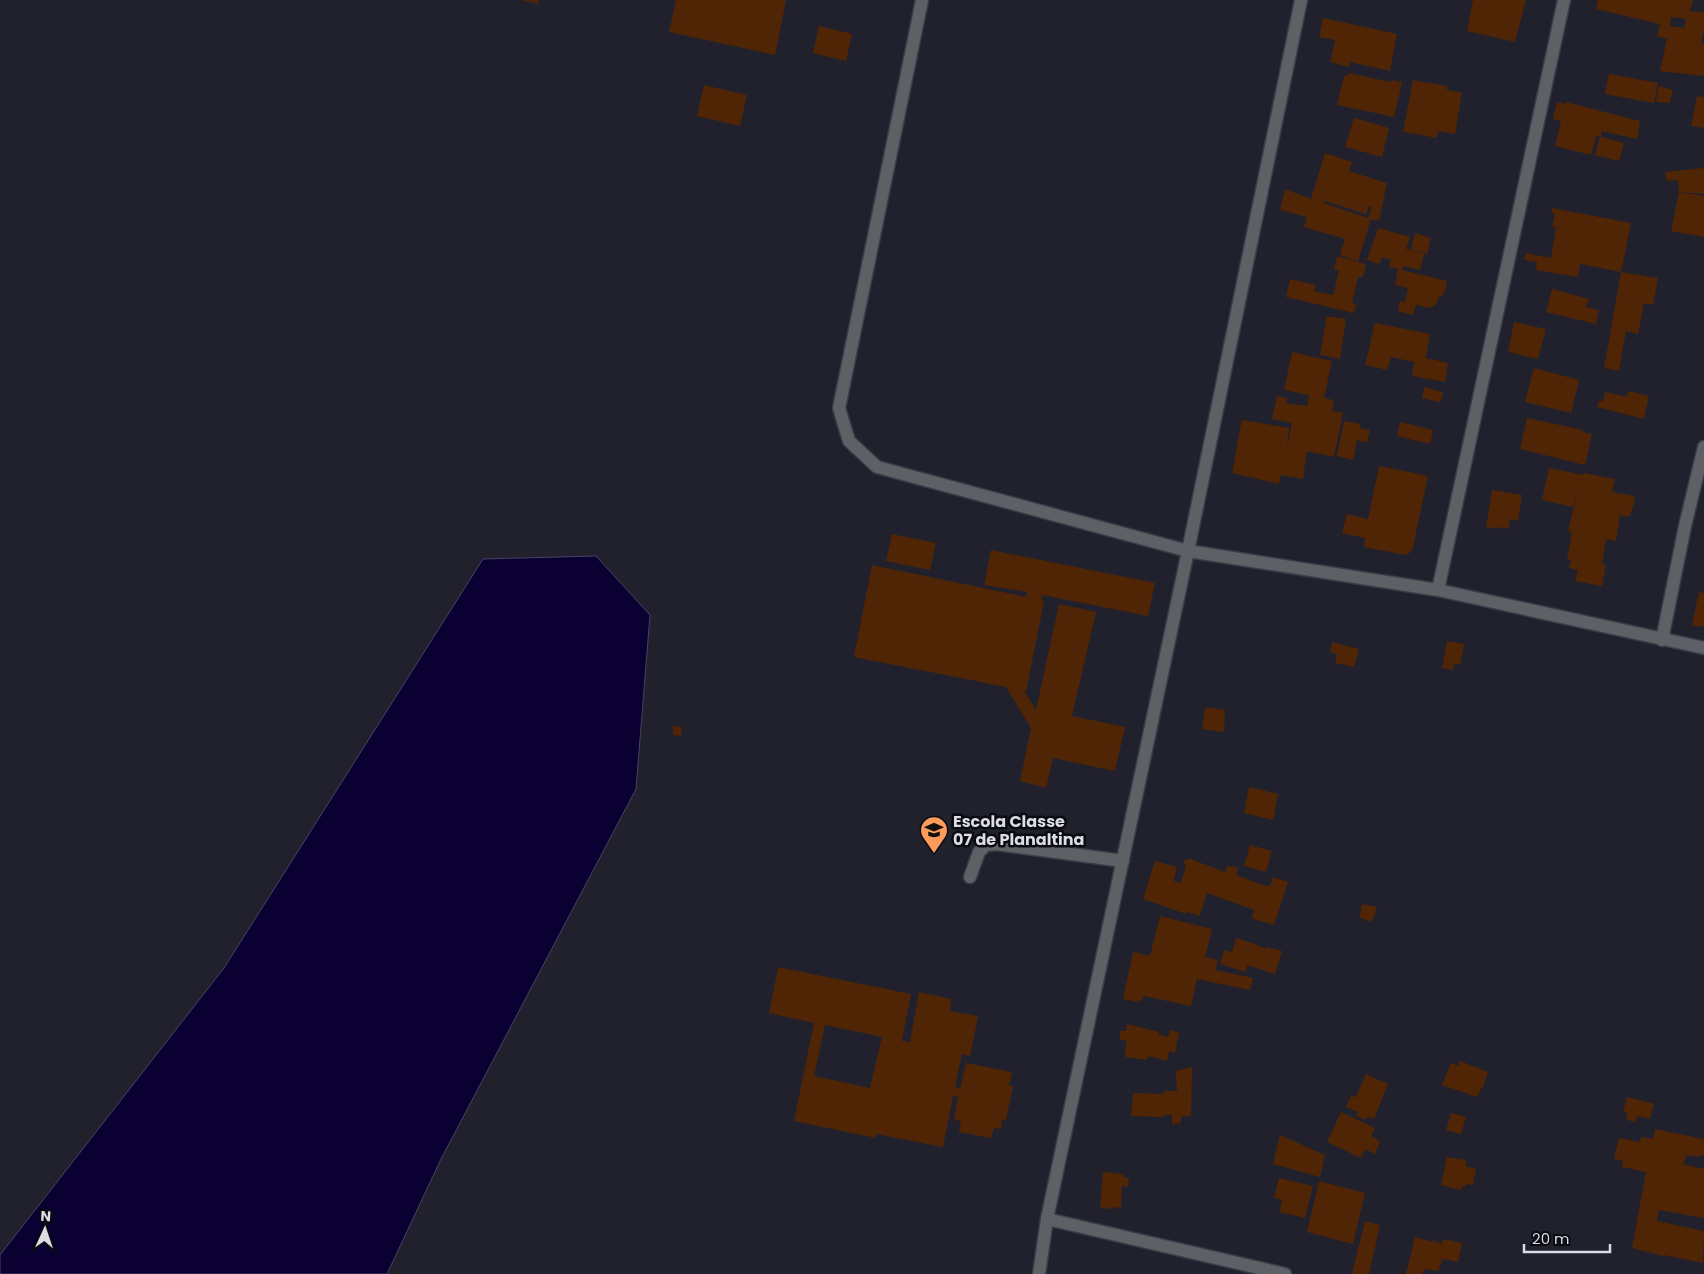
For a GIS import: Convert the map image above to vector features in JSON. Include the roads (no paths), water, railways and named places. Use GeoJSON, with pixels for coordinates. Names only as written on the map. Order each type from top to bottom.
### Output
{"type":"FeatureCollection","features":[{"type":"Feature","properties":{"kind":"street"},"geometry":{"type":"LineString","coordinates":[[922,0],[839,408],[849,441],[877,467],[1188,551],[1438,590],[1704,648]]}},
{"type":"Feature","properties":{"kind":"street"},"geometry":{"type":"LineString","coordinates":[[1039,1274],[1047,1219],[1188,551],[1300,0]]}},
{"type":"Feature","properties":{"kind":"street"},"geometry":{"type":"LineString","coordinates":[[1438,590],[1564,0]]}},
{"type":"Feature","properties":{"kind":"street"},"geometry":{"type":"LineString","coordinates":[[1662,640],[1685,526],[1704,447]]}},
{"type":"Feature","properties":{"kind":"street"},"geometry":{"type":"LineString","coordinates":[[970,877],[979,852],[986,845],[996,844],[1123,861]]}},
{"type":"Feature","properties":{"kind":"street"},"geometry":{"type":"LineString","coordinates":[[1047,1219],[1285,1274]]}},
{"type":"Feature","properties":{"kind":"place","name":"Escola Classe 07 de Planaltina"},"geometry":{"type":"Point","coordinates":[934,854]}}]}
